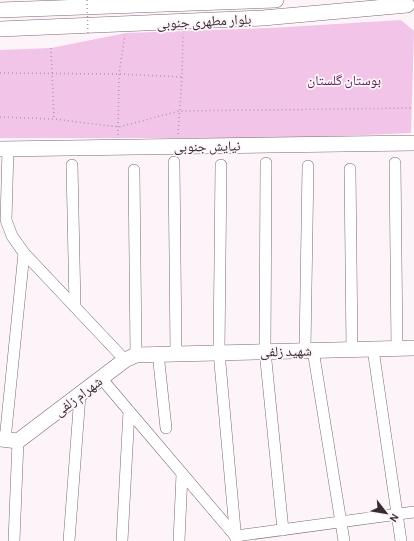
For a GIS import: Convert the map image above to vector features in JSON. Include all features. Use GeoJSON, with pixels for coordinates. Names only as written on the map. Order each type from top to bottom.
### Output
{"type":"FeatureCollection","features":[{"type":"Feature","properties":{"kind":"main road","name":"بلوار مطهری جنوبی"},"geometry":{"type":"LineString","coordinates":[[0,10],[276,0]]}},
{"type":"Feature","properties":{"kind":"main road","name":"بلوار مطهری جنوبی"},"geometry":{"type":"LineString","coordinates":[[0,29],[263,18],[409,7]]}},
{"type":"Feature","properties":{"kind":"main road","name":"نیایش جنوبی"},"geometry":{"type":"LineString","coordinates":[[4,149],[414,143]]}},
{"type":"Feature","properties":{"kind":"main road","name":"شهید زلفی"},"geometry":{"type":"LineString","coordinates":[[158,353],[414,348]]}},
{"type":"Feature","properties":{"kind":"main road"},"geometry":{"type":"LineString","coordinates":[[130,357],[158,353]]}},
{"type":"Feature","properties":{"kind":"main road","name":"شهرام زلفی"},"geometry":{"type":"LineString","coordinates":[[8,440],[80,395],[130,357]]}},
{"type":"Feature","properties":{"kind":"street"},"geometry":{"type":"LineString","coordinates":[[4,149],[6,220],[12,236],[24,253],[74,307],[130,357]]}},
{"type":"Feature","properties":{"kind":"street"},"geometry":{"type":"LineString","coordinates":[[174,162],[176,352]]}},
{"type":"Feature","properties":{"kind":"street"},"geometry":{"type":"LineString","coordinates":[[266,163],[265,351],[283,530]]}},
{"type":"Feature","properties":{"kind":"street"},"geometry":{"type":"LineString","coordinates":[[395,163],[397,349]]}},
{"type":"Feature","properties":{"kind":"street"},"geometry":{"type":"LineString","coordinates":[[72,165],[74,307]]}},
{"type":"Feature","properties":{"kind":"street"},"geometry":{"type":"LineString","coordinates":[[221,165],[219,352],[237,539]]}},
{"type":"Feature","properties":{"kind":"street"},"geometry":{"type":"LineString","coordinates":[[308,166],[309,350],[344,541]]}},
{"type":"Feature","properties":{"kind":"street"},"geometry":{"type":"LineString","coordinates":[[350,169],[352,349]]}},
{"type":"Feature","properties":{"kind":"street"},"geometry":{"type":"LineString","coordinates":[[130,357],[134,170]]}},
{"type":"Feature","properties":{"kind":"street"},"geometry":{"type":"LineString","coordinates":[[14,541],[8,440],[24,253]]}},
{"type":"Feature","properties":{"kind":"street"},"geometry":{"type":"LineString","coordinates":[[373,349],[401,541]]}},
{"type":"Feature","properties":{"kind":"street"},"geometry":{"type":"LineString","coordinates":[[158,353],[166,428]]}},
{"type":"Feature","properties":{"kind":"street"},"geometry":{"type":"LineString","coordinates":[[101,378],[237,539]]}},
{"type":"Feature","properties":{"kind":"street"},"geometry":{"type":"LineString","coordinates":[[69,541],[80,395]]}},
{"type":"Feature","properties":{"kind":"street"},"geometry":{"type":"LineString","coordinates":[[122,541],[129,411]]}},
{"type":"Feature","properties":{"kind":"street"},"geometry":{"type":"LineString","coordinates":[[179,541],[182,474]]}},
{"type":"Feature","properties":{"kind":"street"},"geometry":{"type":"LineString","coordinates":[[237,539],[283,530],[414,512]]}},
{"type":"Feature","properties":{"kind":"path"},"geometry":{"type":"LineString","coordinates":[[87,0],[88,36]]}},
{"type":"Feature","properties":{"kind":"path"},"geometry":{"type":"LineString","coordinates":[[178,138],[183,32]]}},
{"type":"Feature","properties":{"kind":"path"},"geometry":{"type":"LineString","coordinates":[[117,138],[119,127],[119,74],[126,34]]}},
{"type":"Feature","properties":{"kind":"path"},"geometry":{"type":"LineString","coordinates":[[51,48],[54,119]]}},
{"type":"Feature","properties":{"kind":"path"},"geometry":{"type":"LineString","coordinates":[[0,73],[119,74],[182,77]]}},
{"type":"Feature","properties":{"kind":"path"},"geometry":{"type":"LineString","coordinates":[[0,118],[54,119],[119,127],[179,111],[412,108]]}},
{"type":"Feature","properties":{"kind":"green space","name":"بوستان گلستان"},"geometry":{"type":"Polygon","coordinates":[[[401,20],[414,31],[411,133],[294,138],[0,138],[0,50],[51,48],[126,33],[271,28],[401,20]]]}}]}
